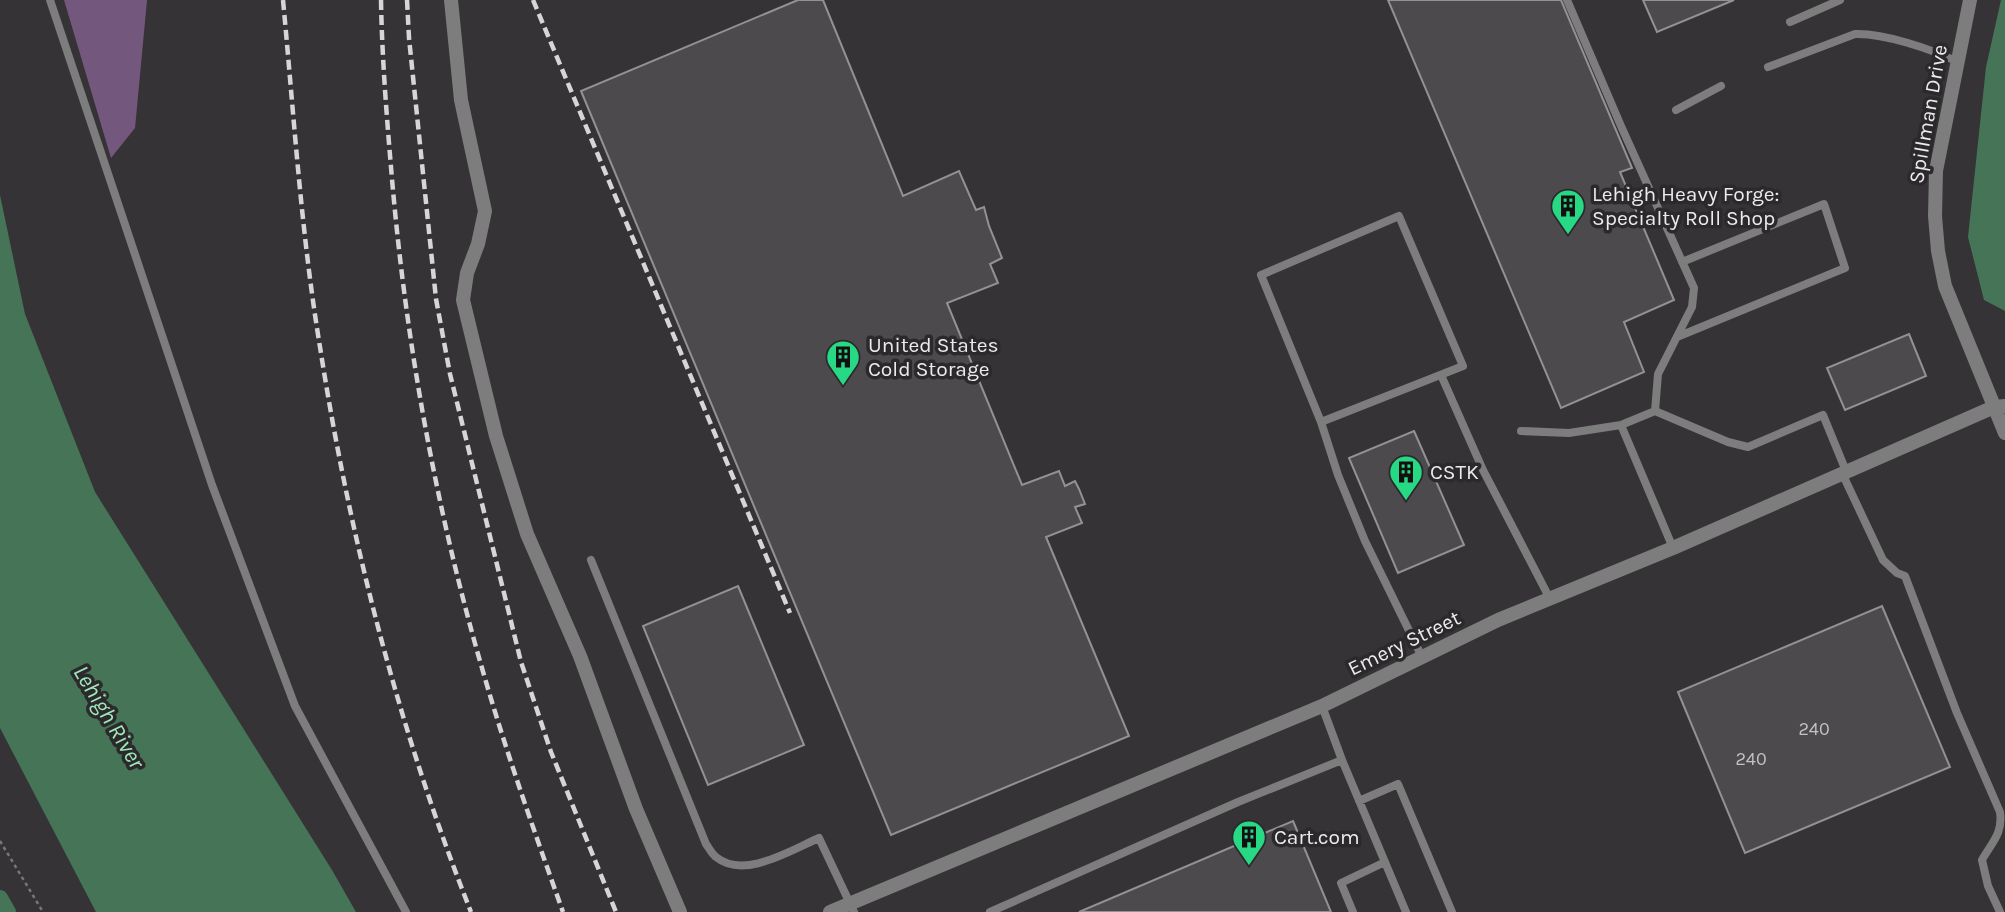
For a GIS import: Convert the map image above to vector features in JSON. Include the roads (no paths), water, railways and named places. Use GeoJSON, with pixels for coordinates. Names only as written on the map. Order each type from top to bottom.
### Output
{"type":"FeatureCollection","features":[{"type":"Feature","properties":{"kind":"street"},"geometry":{"type":"LineString","coordinates":[[451,0],[461,100],[485,211],[478,244],[467,273],[463,300],[496,436],[527,534],[580,656],[636,809],[680,912]]}},
{"type":"Feature","properties":{"kind":"street","name":"Spillman Drive"},"geometry":{"type":"LineString","coordinates":[[1970,0],[1936,170],[1935,216],[1945,286],[2001,403],[2005,433]]}},
{"type":"Feature","properties":{"kind":"street","name":"Emery Street"},"geometry":{"type":"LineString","coordinates":[[830,912],[852,908],[1322,706],[1498,620],[1673,548],[2001,403]]}},
{"type":"Feature","properties":{"kind":"lane"},"geometry":{"type":"LineString","coordinates":[[50,0],[212,485],[295,706],[406,912]]}},
{"type":"Feature","properties":{"kind":"lane"},"geometry":{"type":"LineString","coordinates":[[1567,0],[1694,288],[1692,307],[1658,374],[1655,411]]}},
{"type":"Feature","properties":{"kind":"lane"},"geometry":{"type":"LineString","coordinates":[[1790,22],[1840,0]]}},
{"type":"Feature","properties":{"kind":"lane"},"geometry":{"type":"LineString","coordinates":[[1768,67],[1854,33],[1864,33],[1940,53],[1958,62]]}},
{"type":"Feature","properties":{"kind":"lane"},"geometry":{"type":"LineString","coordinates":[[1676,110],[1721,86]]}},
{"type":"Feature","properties":{"kind":"lane"},"geometry":{"type":"LineString","coordinates":[[1677,337],[1845,268],[1824,204],[1682,262]]}},
{"type":"Feature","properties":{"kind":"lane"},"geometry":{"type":"LineString","coordinates":[[1321,422],[1463,366],[1399,216],[1261,275],[1321,422],[1338,475],[1365,541],[1422,657]]}},
{"type":"Feature","properties":{"kind":"lane"},"geometry":{"type":"LineString","coordinates":[[1441,375],[1483,470],[1550,599]]}},
{"type":"Feature","properties":{"kind":"lane"},"geometry":{"type":"LineString","coordinates":[[1521,431],[1569,433],[1621,425],[1655,411],[1728,442],[1748,447],[1823,415],[1844,472],[1884,560],[1897,573],[1905,576],[1957,713],[2000,812],[2002,823],[1998,837],[1982,860],[1988,886],[2000,912]]}},
{"type":"Feature","properties":{"kind":"lane"},"geometry":{"type":"LineString","coordinates":[[1621,425],[1673,548]]}},
{"type":"Feature","properties":{"kind":"lane"},"geometry":{"type":"LineString","coordinates":[[591,560],[706,844],[716,857],[729,864],[744,867],[819,838],[852,908]]}},
{"type":"Feature","properties":{"kind":"lane"},"geometry":{"type":"LineString","coordinates":[[1322,706],[1406,912]]}},
{"type":"Feature","properties":{"kind":"lane"},"geometry":{"type":"LineString","coordinates":[[990,912],[1238,802],[1342,760]]}},
{"type":"Feature","properties":{"kind":"lane"},"geometry":{"type":"LineString","coordinates":[[1359,801],[1398,784],[1452,912]]}},
{"type":"Feature","properties":{"kind":"lane"},"geometry":{"type":"LineString","coordinates":[[1353,912],[1341,883],[1385,862]]}},
{"type":"Feature","properties":{"kind":"water"},"geometry":{"type":"Polygon","coordinates":[[[2001,0],[2005,0],[2005,311],[1984,300],[1968,237],[1986,67],[2001,0]]]}},
{"type":"Feature","properties":{"kind":"water","name":"Lehigh River"},"geometry":{"type":"Polygon","coordinates":[[[0,195],[25,314],[95,492],[356,912],[96,912],[0,728],[0,195]]]}},
{"type":"Feature","properties":{"kind":"waterway"},"geometry":{"type":"LineString","coordinates":[[0,898],[8,912]]}},
{"type":"Feature","properties":{"kind":"railway"},"geometry":{"type":"LineString","coordinates":[[283,0],[308,261],[320,347],[346,491],[399,704],[421,774],[471,912]]}},
{"type":"Feature","properties":{"kind":"railway"},"geometry":{"type":"LineString","coordinates":[[381,0],[382,45],[398,244],[427,438],[455,566],[489,692],[563,912]]}},
{"type":"Feature","properties":{"kind":"railway"},"geometry":{"type":"LineString","coordinates":[[407,0],[436,299],[450,374],[521,662],[551,752],[616,912]]}},
{"type":"Feature","properties":{"kind":"railway"},"geometry":{"type":"LineString","coordinates":[[533,0],[790,613]]}},
{"type":"Feature","properties":{"kind":"place","name":"Lehigh Heavy Forge: Specialty Roll Shop"},"geometry":{"type":"Point","coordinates":[1568,236]}},
{"type":"Feature","properties":{"kind":"place","name":"United States Cold Storage"},"geometry":{"type":"Point","coordinates":[843,387]}},
{"type":"Feature","properties":{"kind":"place","name":"CSTK"},"geometry":{"type":"Point","coordinates":[1406,502]}},
{"type":"Feature","properties":{"kind":"place","name":"Cart.com"},"geometry":{"type":"Point","coordinates":[1249,867]}}]}
